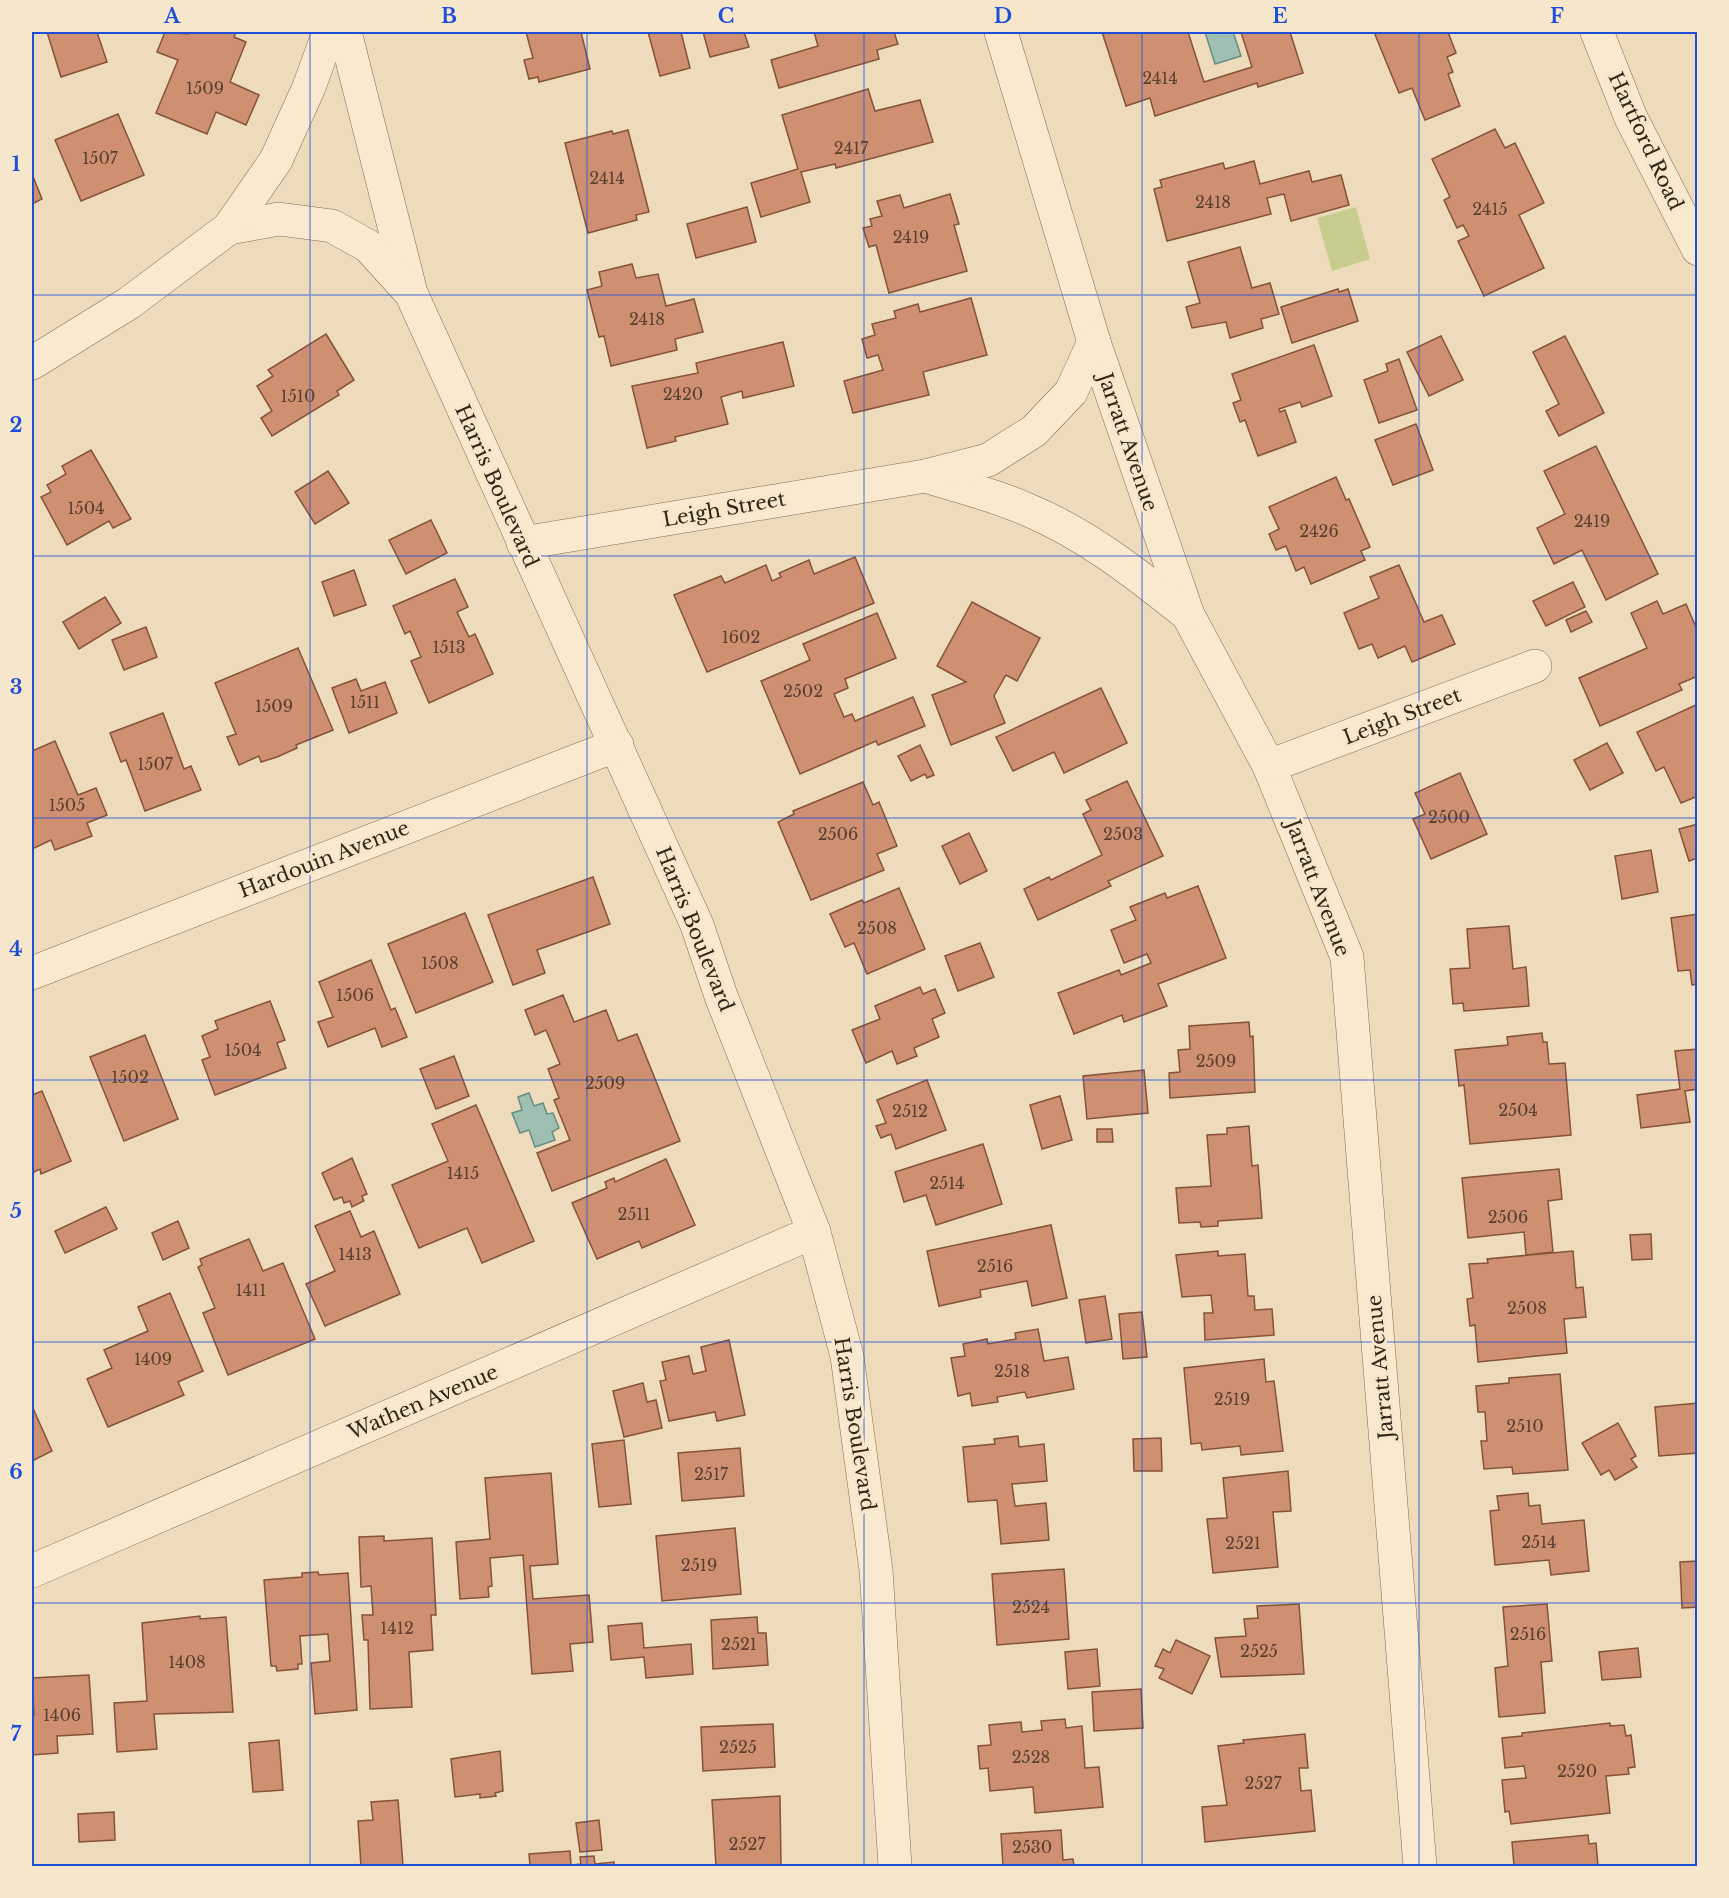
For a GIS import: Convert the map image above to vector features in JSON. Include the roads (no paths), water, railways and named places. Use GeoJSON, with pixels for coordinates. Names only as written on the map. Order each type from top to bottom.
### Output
{"type":"FeatureCollection","features":[{"type":"Feature","properties":{"kind":"street"},"geometry":{"type":"LineString","coordinates":[[32,363],[129,303],[229,228],[276,160],[309,87],[329,32]]}},
{"type":"Feature","properties":{"kind":"street","name":"Harris Boulevard"},"geometry":{"type":"LineString","coordinates":[[345,32],[411,293],[697,925],[721,996],[814,1232],[847,1356],[876,1570],[895,1866]]}},
{"type":"Feature","properties":{"kind":"street","name":"Jarratt Avenue"},"geometry":{"type":"LineString","coordinates":[[1001,32],[1094,342],[1188,615],[1269,766],[1347,957],[1420,1866]]}},
{"type":"Feature","properties":{"kind":"street","name":"Hartford Road"},"geometry":{"type":"LineString","coordinates":[[1597,32],[1630,118],[1698,249]]}},
{"type":"Feature","properties":{"kind":"street"},"geometry":{"type":"LineString","coordinates":[[229,228],[279,219],[332,226],[368,246],[411,293]]}},
{"type":"Feature","properties":{"kind":"street","name":"Leigh Street"},"geometry":{"type":"LineString","coordinates":[[523,543],[925,476],[988,460],[1035,430],[1071,392],[1094,342]]}},
{"type":"Feature","properties":{"kind":"street","name":"Leigh Street"},"geometry":{"type":"LineString","coordinates":[[925,476],[1024,508],[1074,532],[1127,567],[1188,615]]}},
{"type":"Feature","properties":{"kind":"street","name":"Leigh Street"},"geometry":{"type":"LineString","coordinates":[[1269,766],[1535,666]]}},
{"type":"Feature","properties":{"kind":"street","name":"Hardouin Avenue"},"geometry":{"type":"LineString","coordinates":[[32,973],[617,745]]}},
{"type":"Feature","properties":{"kind":"street","name":"Wathen Avenue"},"geometry":{"type":"LineString","coordinates":[[32,1571],[814,1232]]}}]}
